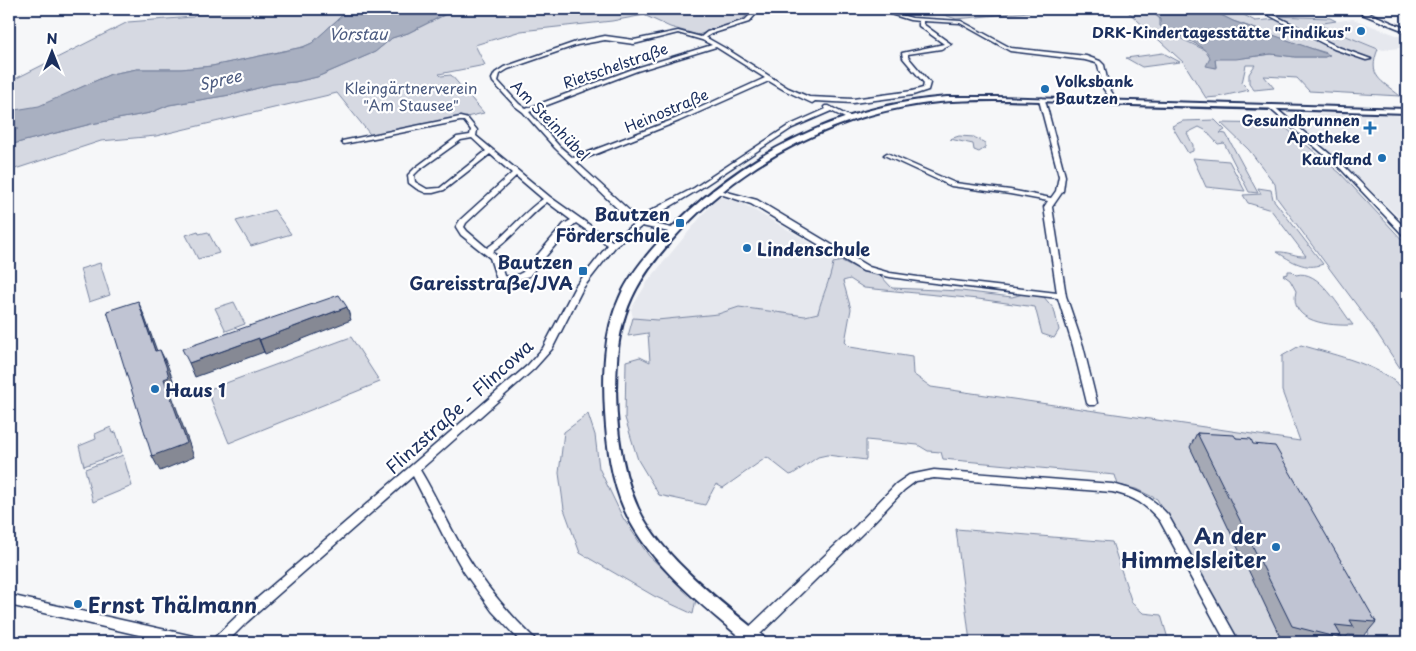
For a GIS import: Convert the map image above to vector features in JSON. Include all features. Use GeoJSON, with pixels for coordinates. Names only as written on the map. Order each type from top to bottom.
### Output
{"type":"FeatureCollection","features":[{"type":"Feature","properties":{"kind":"street"},"geometry":{"type":"LineString","coordinates":[[758,9],[747,21],[706,34],[704,39],[728,52],[768,79],[851,119]]}},
{"type":"Feature","properties":{"kind":"street"},"geometry":{"type":"LineString","coordinates":[[876,9],[921,20],[961,22],[1013,50],[1094,60],[1101,65],[1106,88],[1115,102]]}},
{"type":"Feature","properties":{"kind":"street"},"geometry":{"type":"LineString","coordinates":[[1259,9],[1336,48],[1368,59]]}},
{"type":"Feature","properties":{"kind":"street"},"geometry":{"type":"LineString","coordinates":[[1374,9],[1366,10],[1364,13],[1407,31]]}},
{"type":"Feature","properties":{"kind":"street"},"geometry":{"type":"LineString","coordinates":[[809,99],[853,101],[913,93],[926,89],[927,83],[911,66],[905,57],[905,53],[948,44],[921,25],[921,20]]}},
{"type":"Feature","properties":{"kind":"street","name":"Am Steinhübel"},"geometry":{"type":"LineString","coordinates":[[673,231],[640,223],[608,196],[557,147],[525,111],[517,106],[495,81],[495,76],[500,71],[576,44],[610,38],[634,42],[674,32],[682,32],[704,39]]}},
{"type":"Feature","properties":{"kind":"street","name":"Rietschelstraße"},"geometry":{"type":"LineString","coordinates":[[525,111],[635,70],[715,46]]}},
{"type":"Feature","properties":{"kind":"street","name":"Heinostraße"},"geometry":{"type":"LineString","coordinates":[[572,161],[677,120],[768,79]]}},
{"type":"Feature","properties":{"kind":"street"},"geometry":{"type":"LineString","coordinates":[[1233,642],[1164,518],[1149,501],[1132,493],[1112,488],[934,474],[913,478],[900,487],[754,639],[688,582],[660,553],[633,512],[616,460],[610,388],[612,338],[624,299],[649,261],[673,231],[737,173],[773,152],[820,130],[895,107],[933,101],[964,99],[1407,111]]}},
{"type":"Feature","properties":{"kind":"street"},"geometry":{"type":"LineString","coordinates":[[1042,100],[1062,176],[1060,191],[1048,207],[1049,218],[1062,296],[1081,353],[1092,403]]}},
{"type":"Feature","properties":{"kind":"street"},"geometry":{"type":"LineString","coordinates":[[1270,106],[1343,168],[1407,234]]}},
{"type":"Feature","properties":{"kind":"street","name":"Flinzstraße - Flincowa"},"geometry":{"type":"LineString","coordinates":[[219,642],[243,618],[531,367],[547,349],[580,287],[612,245],[653,213],[703,185],[790,127],[831,109]]}},
{"type":"Feature","properties":{"kind":"street"},"geometry":{"type":"LineString","coordinates":[[344,142],[460,119],[466,120],[474,130],[473,136]]}},
{"type":"Feature","properties":{"kind":"street"},"geometry":{"type":"LineString","coordinates":[[491,150],[442,189],[432,192],[423,191],[412,183],[411,175],[417,168],[459,138],[473,136],[491,150],[547,199],[612,245]]}},
{"type":"Feature","properties":{"kind":"street"},"geometry":{"type":"LineString","coordinates":[[887,155],[953,186],[1010,192],[1052,200]]}},
{"type":"Feature","properties":{"kind":"street"},"geometry":{"type":"LineString","coordinates":[[516,173],[463,222],[460,227],[464,233],[494,257],[500,278],[507,280],[526,274],[568,226],[576,220]]}},
{"type":"Feature","properties":{"kind":"street"},"geometry":{"type":"LineString","coordinates":[[716,191],[754,202],[866,269],[918,279],[1062,296]]}},
{"type":"Feature","properties":{"kind":"street"},"geometry":{"type":"LineString","coordinates":[[487,252],[501,244],[525,218],[547,199]]}},
{"type":"Feature","properties":{"kind":"street"},"geometry":{"type":"LineString","coordinates":[[414,469],[472,577],[491,602],[529,642]]}},
{"type":"Feature","properties":{"kind":"street"},"geometry":{"type":"LineString","coordinates":[[9,600],[193,642]]}},
{"type":"Feature","properties":{"kind":"shaded area","name":"DRK-Kindertagesstätte \"Findikus\""},"geometry":{"type":"Polygon","coordinates":[[[1353,19],[1407,39],[1407,47],[1383,50],[1316,24],[1353,19]]]}},
{"type":"Feature","properties":{"kind":"shaded area"},"geometry":{"type":"Polygon","coordinates":[[[1342,112],[1366,112],[1407,117],[1407,225],[1351,171],[1292,120],[1292,117],[1342,112]]]}},
{"type":"Feature","properties":{"kind":"shaded area","name":"Lindenschule"},"geometry":{"type":"Polygon","coordinates":[[[718,196],[740,202],[842,261],[833,263],[829,284],[822,298],[819,313],[805,316],[739,307],[718,314],[657,320],[633,318],[631,309],[648,281],[718,196]]]}},
{"type":"Feature","properties":{"kind":"green space"},"geometry":{"type":"Polygon","coordinates":[[[204,9],[349,9],[312,43],[303,47],[212,66],[181,69],[137,69],[111,74],[73,91],[110,99],[9,111],[9,82],[128,22],[193,17],[204,9]]]}},
{"type":"Feature","properties":{"kind":"green space","name":"Kleingärtnerverein \"Am Stausee\""},"geometry":{"type":"Polygon","coordinates":[[[463,9],[752,9],[742,20],[698,35],[670,27],[644,15],[612,21],[521,31],[475,45],[485,65],[439,74],[441,76],[451,75],[484,113],[373,138],[337,93],[156,136],[101,141],[9,171],[9,145],[91,124],[150,113],[169,105],[236,94],[273,84],[317,77],[375,52],[392,38],[408,33],[452,11],[463,9]]]}},
{"type":"Feature","properties":{"kind":"green space"},"geometry":{"type":"Polygon","coordinates":[[[900,9],[1060,9],[956,19],[945,15],[900,9]]]}},
{"type":"Feature","properties":{"kind":"green space"},"geometry":{"type":"Polygon","coordinates":[[[1125,9],[1149,9],[1160,19],[1167,32],[1207,51],[1216,67],[1215,58],[1219,57],[1243,58],[1272,54],[1295,57],[1325,57],[1327,53],[1233,21],[1209,9],[1233,9],[1255,21],[1278,19],[1274,16],[1330,18],[1336,21],[1317,24],[1378,49],[1375,58],[1375,72],[1382,81],[1400,96],[1309,91],[1297,78],[1264,76],[1274,88],[1254,90],[1249,83],[1249,74],[1255,65],[1246,65],[1242,83],[1249,90],[1206,98],[1184,63],[1125,9]]]}},
{"type":"Feature","properties":{"kind":"green space"},"geometry":{"type":"Polygon","coordinates":[[[1163,53],[1180,62],[1142,67],[1126,58],[1163,53]]]}},
{"type":"Feature","properties":{"kind":"green space"},"geometry":{"type":"Polygon","coordinates":[[[1215,120],[1225,130],[1220,133],[1226,134],[1258,193],[1249,192],[1224,143],[1218,144],[1205,130],[1199,127],[1187,133],[1193,145],[1193,151],[1188,153],[1172,126],[1183,121],[1215,120]]]}},
{"type":"Feature","properties":{"kind":"green space"},"geometry":{"type":"Polygon","coordinates":[[[1221,123],[1281,124],[1340,173],[1407,245],[1407,374],[1404,374],[1373,327],[1277,198],[1275,184],[1249,150],[1221,123]]]}},
{"type":"Feature","properties":{"kind":"green space"},"geometry":{"type":"Polygon","coordinates":[[[959,136],[974,137],[985,143],[985,148],[979,152],[974,150],[973,144],[950,139],[959,136]]]}},
{"type":"Feature","properties":{"kind":"green space"},"geometry":{"type":"Polygon","coordinates":[[[1193,158],[1229,161],[1245,191],[1206,187],[1193,158]]]}},
{"type":"Feature","properties":{"kind":"green space"},"geometry":{"type":"Polygon","coordinates":[[[1258,188],[1271,190],[1273,199],[1323,264],[1305,266],[1293,262],[1277,252],[1306,256],[1271,210],[1248,203],[1243,195],[1261,194],[1258,188]]]}},
{"type":"Feature","properties":{"kind":"green space"},"geometry":{"type":"Polygon","coordinates":[[[274,210],[291,234],[251,246],[236,221],[274,210]]]}},
{"type":"Feature","properties":{"kind":"green space"},"geometry":{"type":"Polygon","coordinates":[[[198,231],[199,234],[208,232],[219,253],[198,259],[186,235],[198,231]]]}},
{"type":"Feature","properties":{"kind":"green space"},"geometry":{"type":"Polygon","coordinates":[[[842,261],[858,269],[880,275],[892,288],[961,291],[1012,297],[1027,293],[1043,296],[1054,309],[1059,330],[1054,338],[1042,334],[1035,307],[978,299],[864,288],[850,279],[843,281],[851,309],[845,342],[850,347],[912,357],[913,374],[931,387],[1300,441],[1282,391],[1282,356],[1301,345],[1358,362],[1397,383],[1407,393],[1407,642],[1361,642],[1369,634],[1279,465],[1282,640],[1288,642],[1236,642],[1157,499],[1136,489],[1118,485],[1115,475],[943,459],[941,452],[928,451],[918,445],[866,440],[866,460],[827,455],[818,457],[790,475],[767,457],[723,488],[716,484],[705,505],[659,495],[638,460],[625,418],[626,361],[640,357],[650,362],[648,333],[628,336],[633,318],[657,320],[718,314],[739,307],[805,316],[818,313],[833,263],[842,261]]]}},
{"type":"Feature","properties":{"kind":"green space"},"geometry":{"type":"Polygon","coordinates":[[[100,263],[110,295],[89,302],[80,269],[100,263]]]}},
{"type":"Feature","properties":{"kind":"green space"},"geometry":{"type":"Polygon","coordinates":[[[1288,271],[1292,271],[1296,275],[1305,274],[1321,284],[1353,325],[1323,323],[1305,316],[1298,310],[1295,302],[1296,291],[1290,280],[1283,275],[1288,274],[1288,271]]]}},
{"type":"Feature","properties":{"kind":"green space"},"geometry":{"type":"Polygon","coordinates":[[[234,302],[245,324],[226,331],[215,308],[234,302]]]}},
{"type":"Feature","properties":{"kind":"green space"},"geometry":{"type":"Polygon","coordinates":[[[351,337],[380,382],[229,443],[207,390],[351,337]]]}},
{"type":"Feature","properties":{"kind":"green space"},"geometry":{"type":"Polygon","coordinates":[[[588,414],[595,435],[599,468],[623,518],[649,556],[696,599],[693,614],[654,596],[580,553],[564,509],[559,473],[564,432],[588,414]]]}},
{"type":"Feature","properties":{"kind":"green space"},"geometry":{"type":"Polygon","coordinates":[[[111,427],[113,433],[116,432],[122,452],[84,466],[79,446],[96,439],[95,434],[111,427]]]}},
{"type":"Feature","properties":{"kind":"green space"},"geometry":{"type":"Polygon","coordinates":[[[123,455],[132,486],[93,502],[85,469],[123,455]]]}},
{"type":"Feature","properties":{"kind":"green space"},"geometry":{"type":"Polygon","coordinates":[[[956,529],[1112,542],[1132,603],[1143,613],[1161,615],[1169,642],[970,642],[956,529]]]}},
{"type":"Feature","properties":{"kind":"water","name":"Vorstau"},"geometry":{"type":"Polygon","coordinates":[[[349,9],[463,9],[452,11],[408,33],[392,38],[375,52],[317,77],[273,84],[236,94],[169,105],[150,113],[91,124],[9,145],[9,133],[18,129],[9,127],[9,111],[39,106],[111,74],[137,69],[181,69],[212,66],[303,47],[312,43],[349,9]]]}},
{"type":"Feature","properties":{"kind":"water"},"geometry":{"type":"Polygon","coordinates":[[[1149,9],[1209,9],[1233,21],[1330,55],[1325,57],[1295,57],[1271,54],[1236,59],[1215,59],[1216,68],[1206,66],[1210,58],[1203,48],[1160,26],[1160,19],[1149,9]]]}},
{"type":"Feature","properties":{"kind":"building"},"geometry":{"type":"Polygon","coordinates":[[[339,295],[347,307],[259,340],[259,338],[189,363],[182,349],[339,295]]]}},
{"type":"Feature","properties":{"kind":"building"},"geometry":{"type":"Polygon","coordinates":[[[138,301],[155,351],[160,350],[166,366],[169,377],[164,379],[187,443],[152,456],[107,311],[138,301]]]}},
{"type":"Feature","properties":{"kind":"building","name":"An der Himmelsleiter"},"geometry":{"type":"Polygon","coordinates":[[[1197,433],[1234,435],[1236,438],[1251,439],[1253,444],[1275,446],[1376,622],[1350,620],[1354,627],[1335,625],[1343,639],[1292,626],[1197,433]]]}},
{"type":"Feature","properties":{"kind":"place","name":"DRK-Kindertagesstätte \"Findikus\""},"geometry":{"type":"Point","coordinates":[1361,31]}},
{"type":"Feature","properties":{"kind":"place","name":"Volksbank Bautzen"},"geometry":{"type":"Point","coordinates":[1045,89]}},
{"type":"Feature","properties":{"kind":"place","name":"Gesundbrunnen Apotheke"},"geometry":{"type":"Point","coordinates":[1370,128]}},
{"type":"Feature","properties":{"kind":"place","name":"Kaufland"},"geometry":{"type":"Point","coordinates":[1382,158]}},
{"type":"Feature","properties":{"kind":"place","name":"Bautzen Förderschule"},"geometry":{"type":"Point","coordinates":[680,223]}},
{"type":"Feature","properties":{"kind":"place","name":"Lindenschule"},"geometry":{"type":"Point","coordinates":[747,248]}},
{"type":"Feature","properties":{"kind":"place","name":"Bautzen Gareisstraße/JVA"},"geometry":{"type":"Point","coordinates":[583,271]}},
{"type":"Feature","properties":{"kind":"place","name":"Haus 1"},"geometry":{"type":"Point","coordinates":[155,389]}},
{"type":"Feature","properties":{"kind":"place","name":"An der Himmelsleiter"},"geometry":{"type":"Point","coordinates":[1276,547]}},
{"type":"Feature","properties":{"kind":"place","name":"Ernst Thälmann"},"geometry":{"type":"Point","coordinates":[78,604]}},
{"type":"Feature","properties":{"kind":"water label","name":"Spree"},"geometry":{"type":"Point","coordinates":[220,79]}}]}
